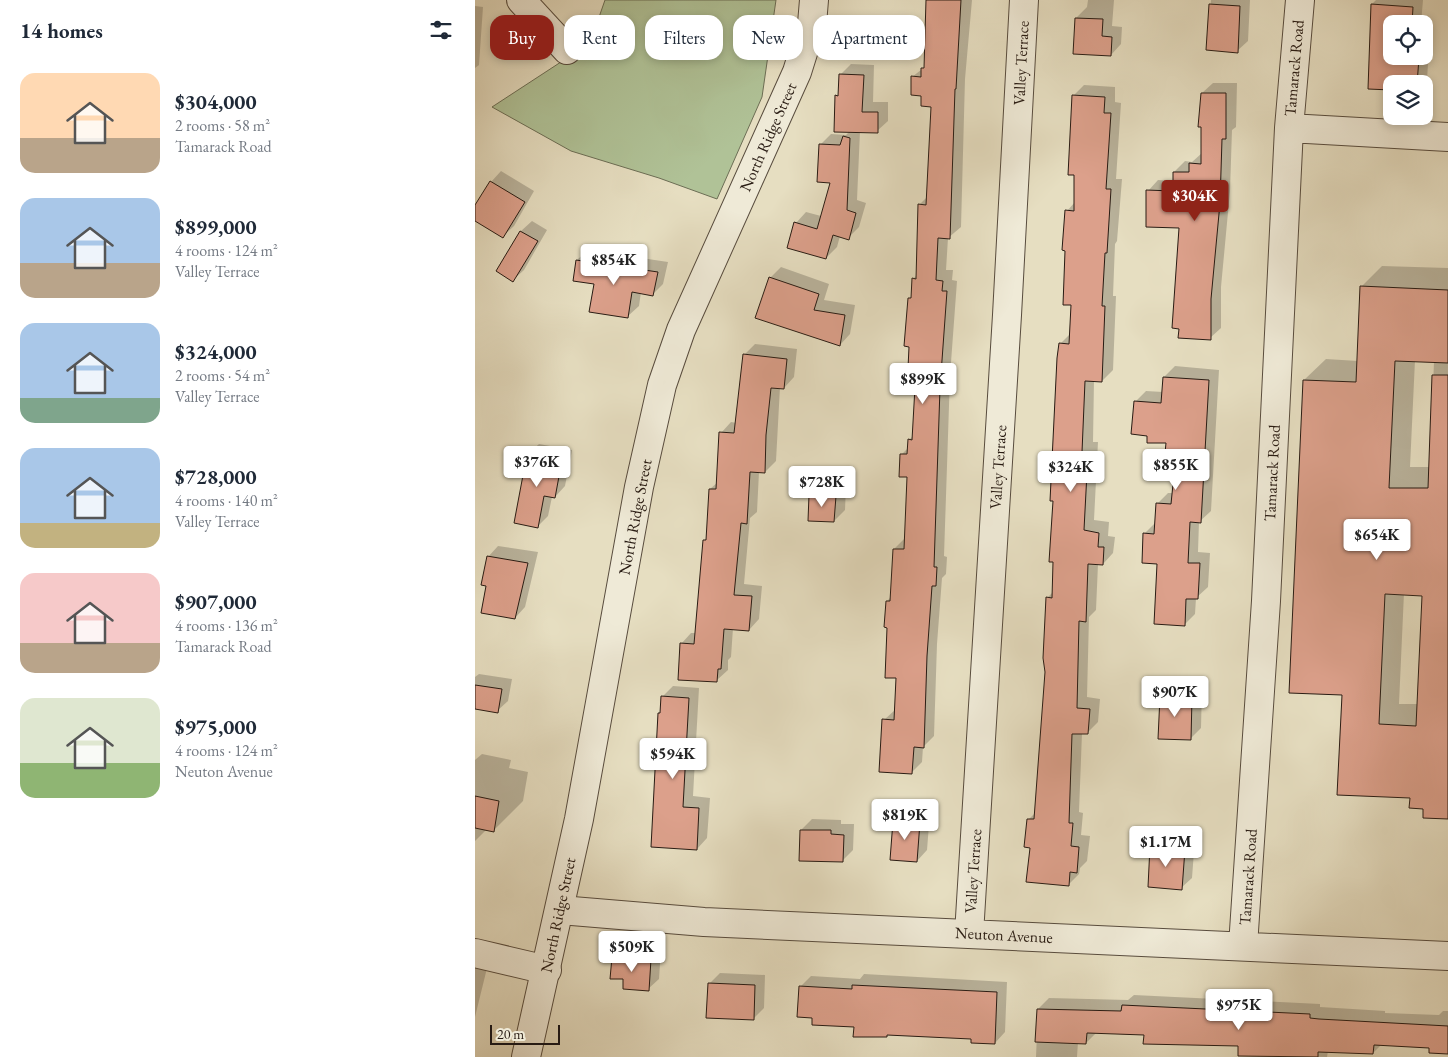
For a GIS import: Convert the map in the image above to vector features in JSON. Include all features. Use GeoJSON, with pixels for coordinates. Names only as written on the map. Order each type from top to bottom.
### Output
{"type":"FeatureCollection","features":[{"type":"Feature","properties":{"kind":"street"},"geometry":{"type":"LineString","coordinates":[[521,0],[564,47]]}},
{"type":"Feature","properties":{"kind":"street","name":"North Ridge Street"},"geometry":{"type":"LineString","coordinates":[[526,1057],[547,970],[552,936],[560,910],[639,487],[662,385],[681,330],[797,72],[812,24],[814,0]]}},
{"type":"Feature","properties":{"kind":"street","name":"Valley Terrace"},"geometry":{"type":"LineString","coordinates":[[969,934],[1007,315],[1024,0]]}},
{"type":"Feature","properties":{"kind":"street","name":"Tamarack Road"},"geometry":{"type":"LineString","coordinates":[[1243,946],[1266,601],[1289,128],[1300,0]]}},
{"type":"Feature","properties":{"kind":"street"},"geometry":{"type":"LineString","coordinates":[[1289,128],[1448,137]]}},
{"type":"Feature","properties":{"kind":"street","name":"Neuton Avenue"},"geometry":{"type":"LineString","coordinates":[[560,910],[705,922],[1448,956]]}},
{"type":"Feature","properties":{"kind":"street"},"geometry":{"type":"LineString","coordinates":[[475,953],[547,970]]}},
{"type":"Feature","properties":{"kind":"green space"},"geometry":{"type":"Polygon","coordinates":[[[605,0],[776,0],[774,15],[733,15],[733,60],[767,60],[762,97],[717,199],[659,178],[571,151],[492,107],[564,60],[635,60],[635,15],[600,15],[605,0]]]}},
{"type":"Feature","properties":{"kind":"building"},"geometry":{"type":"Polygon","coordinates":[[[926,0],[961,0],[955,89],[950,239],[938,238],[936,280],[943,281],[942,291],[947,291],[940,388],[934,567],[937,567],[936,586],[932,586],[927,656],[924,748],[914,747],[912,774],[879,772],[882,719],[894,720],[896,678],[885,678],[887,628],[884,627],[886,601],[890,601],[893,549],[904,549],[907,477],[899,477],[900,454],[907,454],[908,439],[912,440],[916,369],[908,368],[909,347],[904,346],[908,298],[911,298],[912,278],[916,279],[918,204],[926,205],[931,107],[921,106],[921,96],[911,95],[911,76],[921,77],[921,68],[924,68],[926,0]]]}},
{"type":"Feature","properties":{"kind":"building"},"geometry":{"type":"Polygon","coordinates":[[[1209,4],[1240,6],[1238,53],[1206,50],[1209,4]]]}},
{"type":"Feature","properties":{"kind":"building"},"geometry":{"type":"Polygon","coordinates":[[[1371,4],[1413,7],[1413,15],[1383,15],[1383,65],[1418,65],[1418,75],[1383,75],[1383,90],[1368,89],[1371,4]]]}},
{"type":"Feature","properties":{"kind":"building"},"geometry":{"type":"Polygon","coordinates":[[[1075,18],[1103,19],[1102,36],[1112,37],[1111,56],[1073,54],[1075,18]]]}},
{"type":"Feature","properties":{"kind":"building"},"geometry":{"type":"Polygon","coordinates":[[[839,74],[864,75],[862,112],[878,112],[878,133],[834,132],[835,95],[838,96],[839,74]]]}},
{"type":"Feature","properties":{"kind":"building"},"geometry":{"type":"Polygon","coordinates":[[[1201,93],[1226,93],[1226,139],[1222,139],[1220,203],[1211,299],[1211,340],[1178,338],[1179,329],[1172,328],[1179,228],[1146,227],[1146,190],[1173,191],[1173,172],[1189,172],[1189,163],[1201,164],[1201,127],[1198,127],[1201,93]]]}},
{"type":"Feature","properties":{"kind":"building"},"geometry":{"type":"Polygon","coordinates":[[[1072,95],[1105,97],[1104,113],[1111,113],[1106,189],[1111,189],[1102,306],[1105,306],[1102,382],[1085,381],[1082,452],[1088,453],[1084,530],[1099,533],[1098,547],[1104,547],[1103,565],[1088,564],[1086,622],[1079,621],[1077,708],[1090,709],[1088,734],[1072,734],[1069,823],[1073,823],[1071,846],[1079,847],[1077,873],[1070,872],[1069,886],[1026,882],[1030,848],[1024,847],[1027,819],[1034,819],[1045,672],[1043,658],[1046,597],[1052,598],[1053,562],[1049,562],[1053,501],[1050,501],[1057,358],[1059,343],[1069,344],[1071,305],[1063,305],[1065,251],[1062,250],[1065,210],[1074,211],[1074,175],[1068,175],[1072,95]]]}},
{"type":"Feature","properties":{"kind":"building"},"geometry":{"type":"Polygon","coordinates":[[[843,136],[850,138],[847,210],[856,213],[849,240],[833,235],[826,259],[787,248],[794,222],[817,229],[830,183],[817,182],[819,144],[840,145],[843,136]]]}},
{"type":"Feature","properties":{"kind":"building"},"geometry":{"type":"Polygon","coordinates":[[[490,181],[525,202],[503,238],[475,221],[475,205],[490,181]]]}},
{"type":"Feature","properties":{"kind":"building"},"geometry":{"type":"Polygon","coordinates":[[[520,231],[538,241],[513,282],[496,271],[520,231]]]}},
{"type":"Feature","properties":{"kind":"building"},"geometry":{"type":"Polygon","coordinates":[[[576,260],[658,272],[653,296],[632,292],[628,318],[589,312],[594,284],[573,281],[576,260]]]}},
{"type":"Feature","properties":{"kind":"building"},"geometry":{"type":"Polygon","coordinates":[[[769,277],[819,294],[814,310],[845,315],[840,346],[755,318],[769,277]]]}},
{"type":"Feature","properties":{"kind":"building"},"geometry":{"type":"Polygon","coordinates":[[[1360,286],[1448,290],[1448,363],[1395,361],[1389,488],[1428,488],[1432,375],[1448,375],[1448,819],[1423,818],[1423,809],[1409,808],[1410,798],[1337,795],[1342,695],[1289,693],[1303,380],[1356,382],[1360,286]],[[1385,594],[1379,724],[1416,726],[1422,596],[1385,594]]]}},
{"type":"Feature","properties":{"kind":"building"},"geometry":{"type":"Polygon","coordinates":[[[743,354],[787,359],[784,389],[771,388],[766,435],[765,473],[750,472],[747,524],[741,523],[734,595],[752,596],[749,631],[724,629],[721,669],[718,669],[717,682],[678,680],[680,643],[694,644],[703,540],[706,540],[709,489],[716,489],[719,432],[734,433],[743,354]]]}},
{"type":"Feature","properties":{"kind":"building"},"geometry":{"type":"Polygon","coordinates":[[[1163,377],[1209,380],[1201,523],[1190,522],[1188,563],[1200,563],[1198,599],[1186,599],[1185,626],[1154,624],[1157,564],[1142,563],[1143,533],[1154,534],[1156,503],[1171,504],[1175,464],[1164,463],[1166,443],[1147,443],[1147,436],[1131,434],[1134,401],[1161,403],[1163,377]]]}},
{"type":"Feature","properties":{"kind":"building"},"geometry":{"type":"Polygon","coordinates":[[[527,454],[562,460],[555,498],[544,496],[538,528],[514,523],[527,454]]]}},
{"type":"Feature","properties":{"kind":"building"},"geometry":{"type":"Polygon","coordinates":[[[809,495],[836,496],[834,522],[808,521],[809,495]]]}},
{"type":"Feature","properties":{"kind":"building"},"geometry":{"type":"Polygon","coordinates":[[[487,556],[528,563],[515,619],[481,613],[486,586],[481,585],[487,556]]]}},
{"type":"Feature","properties":{"kind":"building"},"geometry":{"type":"Polygon","coordinates":[[[475,685],[502,689],[498,713],[475,709],[475,685]]]}},
{"type":"Feature","properties":{"kind":"building"},"geometry":{"type":"Polygon","coordinates":[[[661,696],[689,698],[683,807],[699,808],[697,850],[651,847],[658,713],[660,713],[661,696]]]}},
{"type":"Feature","properties":{"kind":"building"},"geometry":{"type":"Polygon","coordinates":[[[1160,696],[1192,697],[1191,740],[1158,739],[1160,696]]]}},
{"type":"Feature","properties":{"kind":"building"},"geometry":{"type":"Polygon","coordinates":[[[475,796],[499,801],[494,832],[475,828],[475,796]]]}},
{"type":"Feature","properties":{"kind":"building"},"geometry":{"type":"Polygon","coordinates":[[[893,821],[920,822],[917,862],[890,860],[893,821]]]}},
{"type":"Feature","properties":{"kind":"building"},"geometry":{"type":"Polygon","coordinates":[[[800,830],[831,830],[831,834],[844,835],[843,862],[799,861],[800,830]]]}},
{"type":"Feature","properties":{"kind":"building"},"geometry":{"type":"Polygon","coordinates":[[[1150,846],[1185,849],[1182,890],[1148,887],[1150,846]]]}},
{"type":"Feature","properties":{"kind":"building"},"geometry":{"type":"Polygon","coordinates":[[[612,957],[651,959],[649,991],[623,989],[623,979],[610,979],[612,957]]]}},
{"type":"Feature","properties":{"kind":"building"},"geometry":{"type":"Polygon","coordinates":[[[708,983],[755,985],[754,1020],[706,1018],[708,983]]]}},
{"type":"Feature","properties":{"kind":"building"},"geometry":{"type":"Polygon","coordinates":[[[852,985],[997,992],[995,1044],[971,1043],[971,1039],[887,1035],[887,1037],[853,1037],[854,1027],[812,1025],[812,1018],[797,1017],[799,986],[852,989],[852,985]]]}},
{"type":"Feature","properties":{"kind":"building"},"geometry":{"type":"Polygon","coordinates":[[[1122,1005],[1310,1014],[1310,1018],[1319,1019],[1448,1026],[1448,1054],[1429,1053],[1429,1048],[1374,1045],[1373,1054],[1318,1052],[1318,1057],[1238,1056],[1238,1046],[1143,1044],[1144,1035],[1087,1033],[1086,1044],[1035,1042],[1037,1009],[1121,1011],[1122,1005]]]}}]}
